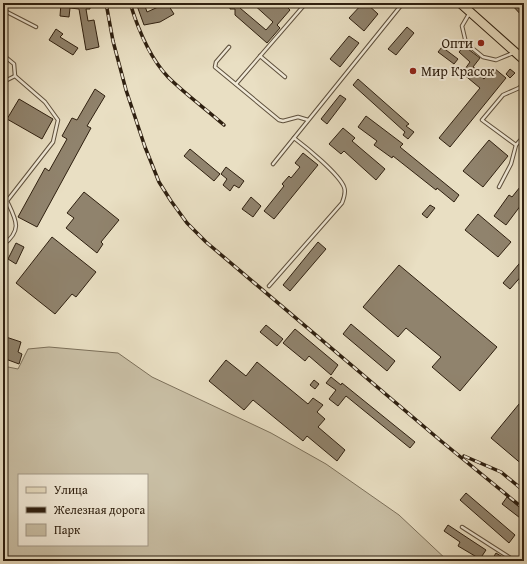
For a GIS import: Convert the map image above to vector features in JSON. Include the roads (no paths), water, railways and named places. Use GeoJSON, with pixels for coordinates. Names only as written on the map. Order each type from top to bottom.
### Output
{"type":"FeatureCollection","features":[{"type":"Feature","properties":{"kind":"main road"},"geometry":{"type":"LineString","coordinates":[[460,3],[524,60]]}},
{"type":"Feature","properties":{"kind":"lane"},"geometry":{"type":"LineString","coordinates":[[236,84],[306,3]]}},
{"type":"Feature","properties":{"kind":"lane"},"geometry":{"type":"LineString","coordinates":[[273,164],[403,3]]}},
{"type":"Feature","properties":{"kind":"lane"},"geometry":{"type":"LineString","coordinates":[[3,10],[36,27]]}},
{"type":"Feature","properties":{"kind":"lane"},"geometry":{"type":"LineString","coordinates":[[470,12],[462,26],[466,43],[483,58],[496,60],[516,52]]}},
{"type":"Feature","properties":{"kind":"lane"},"geometry":{"type":"LineString","coordinates":[[229,47],[216,62],[215,67],[279,120],[283,121],[298,117],[308,120]]}},
{"type":"Feature","properties":{"kind":"lane"},"geometry":{"type":"LineString","coordinates":[[3,55],[14,64],[14,76]]}},
{"type":"Feature","properties":{"kind":"lane"},"geometry":{"type":"LineString","coordinates":[[260,56],[285,77]]}},
{"type":"Feature","properties":{"kind":"lane"},"geometry":{"type":"LineString","coordinates":[[3,82],[14,76]]}},
{"type":"Feature","properties":{"kind":"lane"},"geometry":{"type":"LineString","coordinates":[[3,202],[7,201],[53,142],[58,120],[45,102],[14,76]]}},
{"type":"Feature","properties":{"kind":"lane"},"geometry":{"type":"LineString","coordinates":[[516,145],[482,120],[503,95],[519,88],[524,82]]}},
{"type":"Feature","properties":{"kind":"lane"},"geometry":{"type":"LineString","coordinates":[[499,187],[511,164],[516,145],[524,136]]}},
{"type":"Feature","properties":{"kind":"lane"},"geometry":{"type":"LineString","coordinates":[[269,286],[342,203],[345,194],[344,187],[335,175],[312,152],[294,138]]}},
{"type":"Feature","properties":{"kind":"lane"},"geometry":{"type":"LineString","coordinates":[[3,245],[16,230],[16,222],[7,201]]}},
{"type":"Feature","properties":{"kind":"lane"},"geometry":{"type":"LineString","coordinates":[[521,283],[524,279]]}},
{"type":"Feature","properties":{"kind":"lane"},"geometry":{"type":"LineString","coordinates":[[462,527],[515,561]]}},
{"type":"Feature","properties":{"kind":"railway"},"geometry":{"type":"LineString","coordinates":[[106,3],[113,41],[126,90],[145,147],[159,182],[187,223],[206,242],[441,441],[524,509]]}},
{"type":"Feature","properties":{"kind":"railway"},"geometry":{"type":"LineString","coordinates":[[130,3],[145,42],[161,69],[181,89],[224,125]]}},
{"type":"Feature","properties":{"kind":"railway"},"geometry":{"type":"LineString","coordinates":[[464,456],[501,472],[524,491]]}},
{"type":"Feature","properties":{"kind":"place","name":"Опти"},"geometry":{"type":"Point","coordinates":[481,43]}},
{"type":"Feature","properties":{"kind":"place","name":"Мир Красок"},"geometry":{"type":"Point","coordinates":[413,71]}}]}
